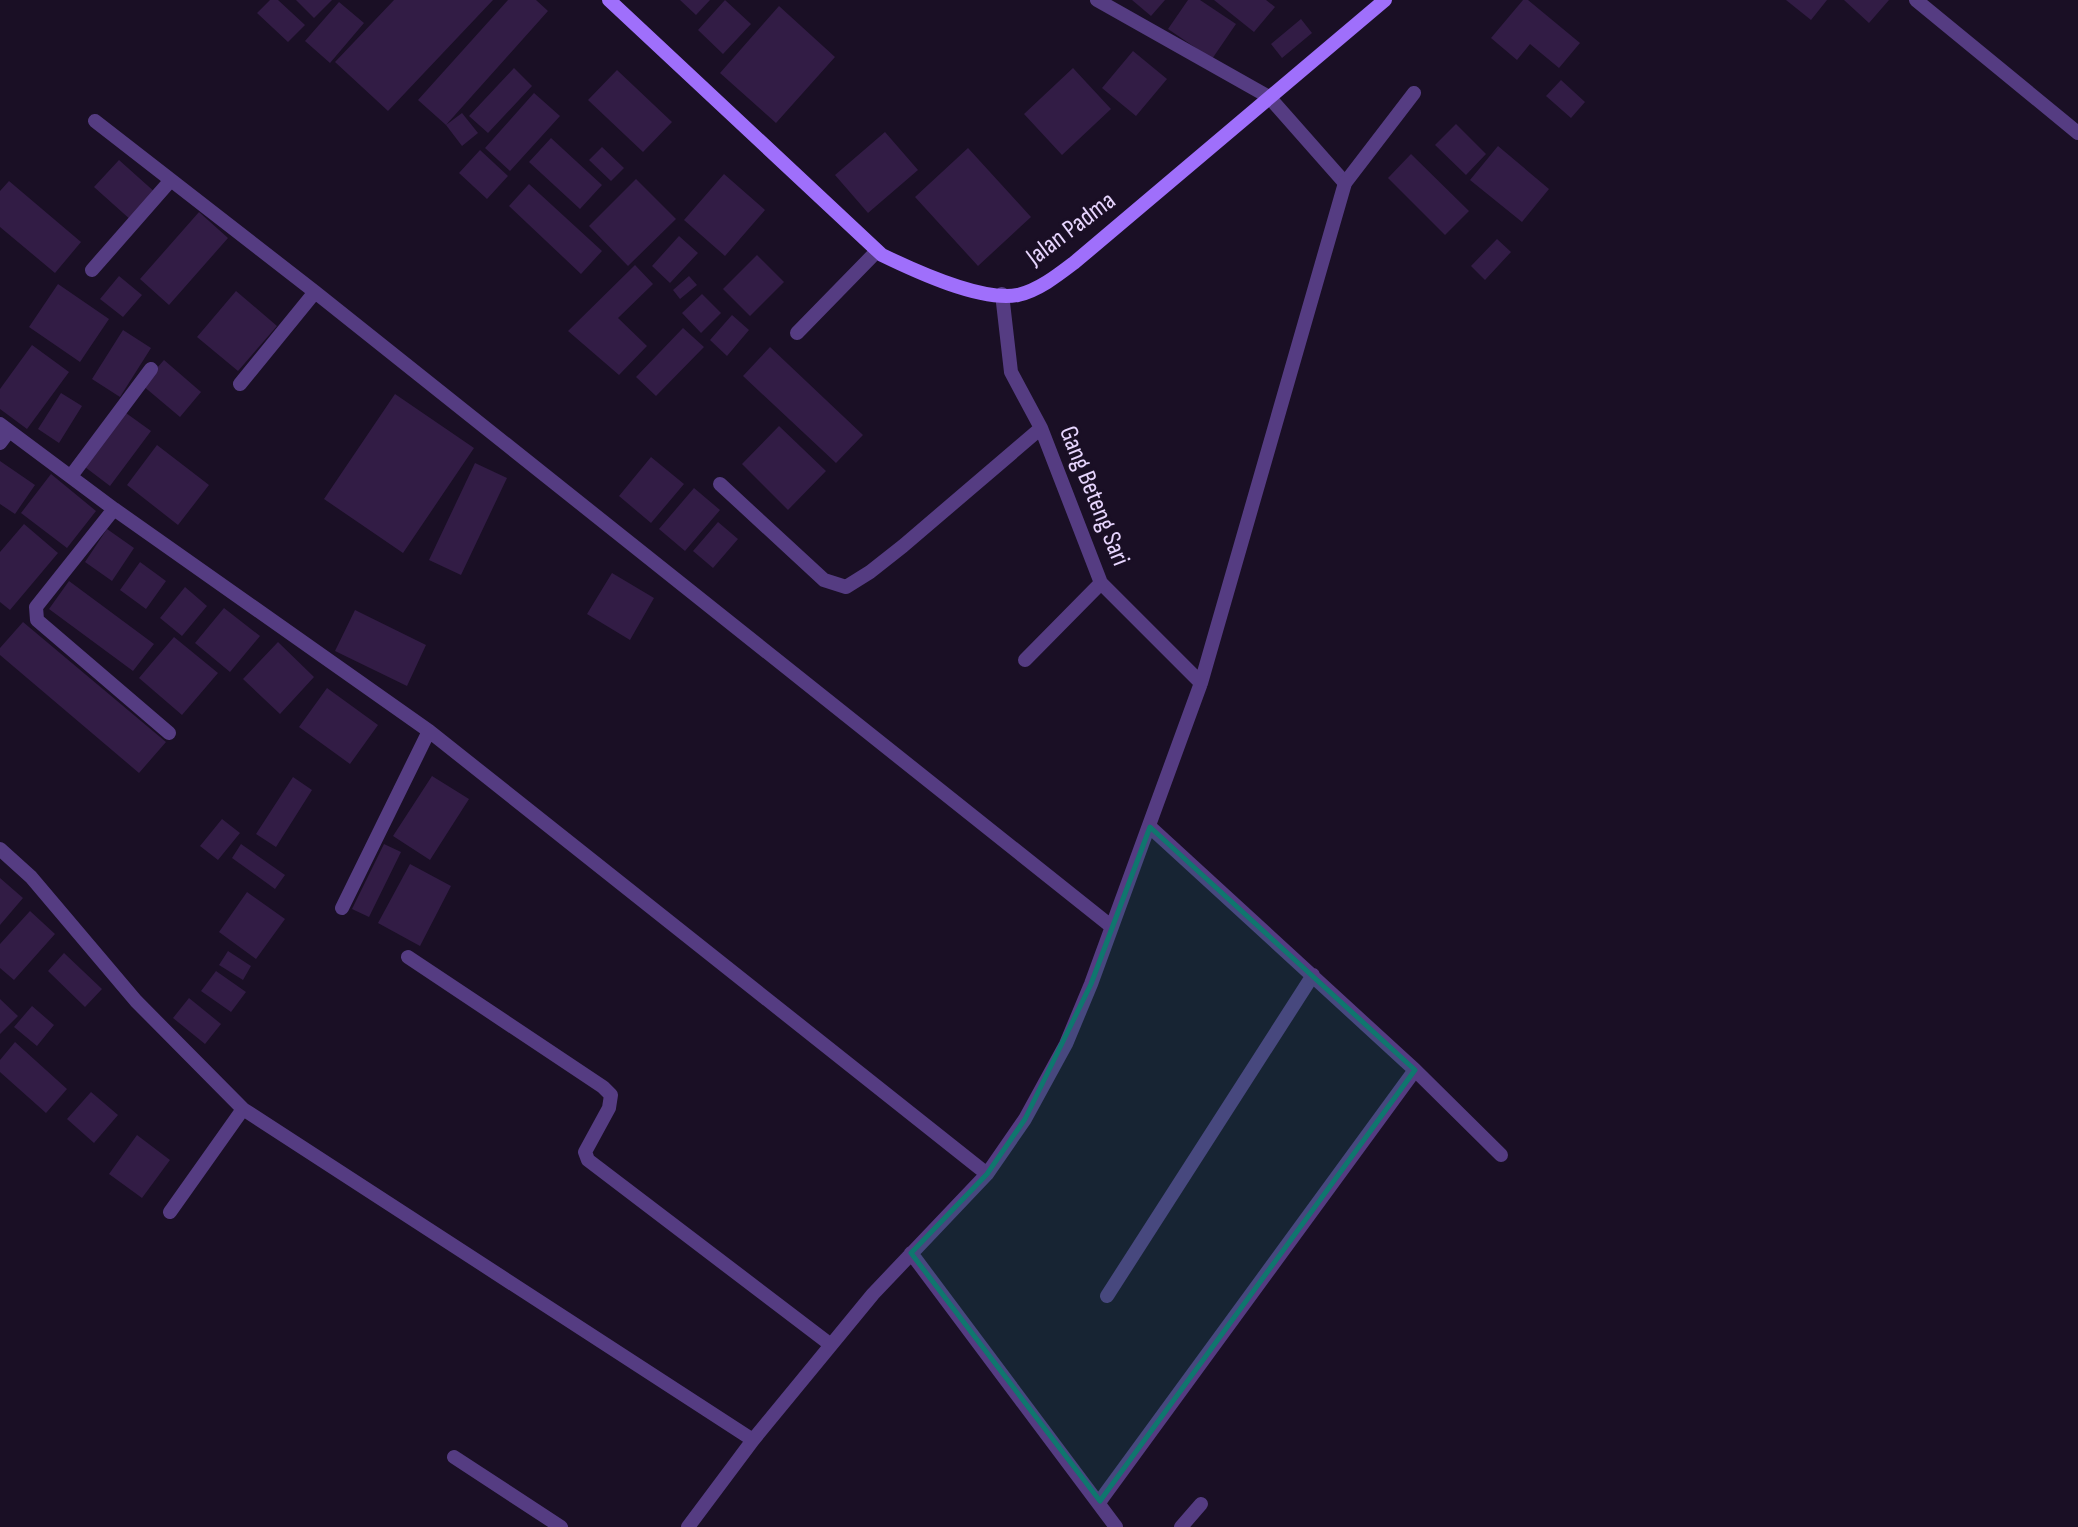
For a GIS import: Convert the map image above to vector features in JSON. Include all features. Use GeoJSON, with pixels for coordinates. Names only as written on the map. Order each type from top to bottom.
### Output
{"type":"FeatureCollection","features":[{"type":"Feature","properties":{"kind":"street","name":"Jalan Padma"},"geometry":{"type":"LineString","coordinates":[[609,0],[877,251],[922,275],[960,288],[1018,295],[1052,280],[1385,0]]}},
{"type":"Feature","properties":{"kind":"street"},"geometry":{"type":"LineString","coordinates":[[1097,0],[1269,97],[1345,183]]}},
{"type":"Feature","properties":{"kind":"street"},"geometry":{"type":"LineString","coordinates":[[1916,0],[2078,133]]}},
{"type":"Feature","properties":{"kind":"street"},"geometry":{"type":"LineString","coordinates":[[688,1527],[753,1440],[831,1345],[911,1253],[987,1174],[1026,1119],[1066,1044],[1150,827],[1201,683],[1345,183],[1414,93]]}},
{"type":"Feature","properties":{"kind":"street"},"geometry":{"type":"LineString","coordinates":[[95,121],[315,292],[1112,927]]}},
{"type":"Feature","properties":{"kind":"street"},"geometry":{"type":"LineString","coordinates":[[92,270],[171,180]]}},
{"type":"Feature","properties":{"kind":"street"},"geometry":{"type":"LineString","coordinates":[[797,333],[877,251]]}},
{"type":"Feature","properties":{"kind":"street"},"geometry":{"type":"LineString","coordinates":[[240,384],[315,292]]}},
{"type":"Feature","properties":{"kind":"street","name":"Gang Beteng Sari"},"geometry":{"type":"LineString","coordinates":[[1002,294],[1012,372],[1041,428],[1101,583],[1201,683]]}},
{"type":"Feature","properties":{"kind":"street"},"geometry":{"type":"LineString","coordinates":[[71,476],[151,369]]}},
{"type":"Feature","properties":{"kind":"street"},"geometry":{"type":"LineString","coordinates":[[720,484],[824,580],[846,587],[903,546],[1041,428]]}},
{"type":"Feature","properties":{"kind":"street"},"geometry":{"type":"LineString","coordinates":[[3,433],[71,476],[429,731],[987,1174]]}},
{"type":"Feature","properties":{"kind":"street"},"geometry":{"type":"LineString","coordinates":[[114,509],[36,607],[37,620],[169,733]]}},
{"type":"Feature","properties":{"kind":"street"},"geometry":{"type":"LineString","coordinates":[[1024,660],[1101,583]]}},
{"type":"Feature","properties":{"kind":"street"},"geometry":{"type":"LineString","coordinates":[[342,908],[429,731]]}},
{"type":"Feature","properties":{"kind":"street"},"geometry":{"type":"LineString","coordinates":[[1150,827],[1415,1070],[1501,1155]]}},
{"type":"Feature","properties":{"kind":"street"},"geometry":{"type":"LineString","coordinates":[[1,852],[31,877],[136,1001],[243,1109],[753,1440]]}},
{"type":"Feature","properties":{"kind":"street"},"geometry":{"type":"LineString","coordinates":[[408,957],[603,1087],[611,1095],[609,1108],[584,1152],[588,1160],[831,1345]]}},
{"type":"Feature","properties":{"kind":"street"},"geometry":{"type":"LineString","coordinates":[[1107,1296],[1313,975]]}},
{"type":"Feature","properties":{"kind":"street"},"geometry":{"type":"LineString","coordinates":[[1100,1501],[1415,1070]]}},
{"type":"Feature","properties":{"kind":"street"},"geometry":{"type":"LineString","coordinates":[[170,1212],[243,1109]]}},
{"type":"Feature","properties":{"kind":"street"},"geometry":{"type":"LineString","coordinates":[[911,1253],[1100,1501],[1116,1527]]}},
{"type":"Feature","properties":{"kind":"street"},"geometry":{"type":"LineString","coordinates":[[454,1457],[561,1527]]}},
{"type":"Feature","properties":{"kind":"street"},"geometry":{"type":"LineString","coordinates":[[1181,1527],[1201,1504]]}},
{"type":"Feature","properties":{"kind":"highlighted area"},"geometry":{"type":"Polygon","coordinates":[[[1150,827],[1415,1070],[1100,1501],[911,1253],[987,1174],[1025,1119],[1091,984],[1150,827]]]}},
{"type":"Feature","properties":{"kind":"building"},"geometry":{"type":"Polygon","coordinates":[[[270,0],[278,0],[305,25],[288,42],[257,13],[270,0]]]}},
{"type":"Feature","properties":{"kind":"building"},"geometry":{"type":"Polygon","coordinates":[[[296,0],[332,0],[314,18],[296,0]]]}},
{"type":"Feature","properties":{"kind":"building"},"geometry":{"type":"Polygon","coordinates":[[[394,0],[493,0],[388,111],[335,62],[394,0]]]}},
{"type":"Feature","properties":{"kind":"building"},"geometry":{"type":"Polygon","coordinates":[[[508,0],[536,0],[548,11],[446,125],[418,100],[508,0]]]}},
{"type":"Feature","properties":{"kind":"building"},"geometry":{"type":"Polygon","coordinates":[[[680,0],[710,0],[696,15],[680,0]]]}},
{"type":"Feature","properties":{"kind":"building"},"geometry":{"type":"Polygon","coordinates":[[[725,0],[751,24],[723,54],[698,30],[725,0]]]}},
{"type":"Feature","properties":{"kind":"building"},"geometry":{"type":"Polygon","coordinates":[[[1132,0],[1165,0],[1151,16],[1132,0]]]}},
{"type":"Feature","properties":{"kind":"building"},"geometry":{"type":"Polygon","coordinates":[[[1188,0],[1200,0],[1236,24],[1212,59],[1168,29],[1188,0]]]}},
{"type":"Feature","properties":{"kind":"building"},"geometry":{"type":"Polygon","coordinates":[[[1214,0],[1266,0],[1275,7],[1254,32],[1214,0]]]}},
{"type":"Feature","properties":{"kind":"building"},"geometry":{"type":"Polygon","coordinates":[[[1523,0],[1528,0],[1580,43],[1559,68],[1530,44],[1517,60],[1491,38],[1523,0]]]}},
{"type":"Feature","properties":{"kind":"building"},"geometry":{"type":"Polygon","coordinates":[[[1786,0],[1827,0],[1811,20],[1786,0]]]}},
{"type":"Feature","properties":{"kind":"building"},"geometry":{"type":"Polygon","coordinates":[[[1844,0],[1889,0],[1869,23],[1844,0]]]}},
{"type":"Feature","properties":{"kind":"building"},"geometry":{"type":"Polygon","coordinates":[[[339,2],[364,23],[330,63],[305,41],[339,2]]]}},
{"type":"Feature","properties":{"kind":"building"},"geometry":{"type":"Polygon","coordinates":[[[779,6],[835,57],[776,123],[720,73],[779,6]]]}},
{"type":"Feature","properties":{"kind":"building"},"geometry":{"type":"Polygon","coordinates":[[[1301,19],[1312,33],[1282,58],[1271,44],[1301,19]]]}},
{"type":"Feature","properties":{"kind":"building"},"geometry":{"type":"Polygon","coordinates":[[[1133,51],[1167,79],[1136,116],[1102,88],[1133,51]]]}},
{"type":"Feature","properties":{"kind":"building"},"geometry":{"type":"Polygon","coordinates":[[[514,68],[532,86],[488,133],[469,116],[514,68]]]}},
{"type":"Feature","properties":{"kind":"building"},"geometry":{"type":"Polygon","coordinates":[[[1073,68],[1111,109],[1062,155],[1024,114],[1073,68]]]}},
{"type":"Feature","properties":{"kind":"building"},"geometry":{"type":"Polygon","coordinates":[[[617,70],[672,122],[643,152],[588,100],[617,70]]]}},
{"type":"Feature","properties":{"kind":"building"},"geometry":{"type":"Polygon","coordinates":[[[1561,80],[1585,102],[1571,118],[1546,96],[1561,80]]]}},
{"type":"Feature","properties":{"kind":"building"},"geometry":{"type":"Polygon","coordinates":[[[534,93],[560,116],[510,171],[485,148],[534,93]]]}},
{"type":"Feature","properties":{"kind":"building"},"geometry":{"type":"Polygon","coordinates":[[[462,113],[478,133],[462,146],[446,125],[462,113]]]}},
{"type":"Feature","properties":{"kind":"building"},"geometry":{"type":"Polygon","coordinates":[[[1456,124],[1486,154],[1466,175],[1435,145],[1456,124]]]}},
{"type":"Feature","properties":{"kind":"building"},"geometry":{"type":"Polygon","coordinates":[[[885,132],[918,170],[868,213],[835,175],[885,132]]]}},
{"type":"Feature","properties":{"kind":"building"},"geometry":{"type":"Polygon","coordinates":[[[551,138],[602,185],[580,209],[529,162],[551,138]]]}},
{"type":"Feature","properties":{"kind":"building"},"geometry":{"type":"Polygon","coordinates":[[[1498,146],[1549,189],[1522,222],[1470,180],[1498,146]]]}},
{"type":"Feature","properties":{"kind":"building"},"geometry":{"type":"Polygon","coordinates":[[[602,147],[624,168],[611,181],[589,160],[602,147]]]}},
{"type":"Feature","properties":{"kind":"building"},"geometry":{"type":"Polygon","coordinates":[[[968,148],[1031,217],[978,266],[915,197],[968,148]]]}},
{"type":"Feature","properties":{"kind":"building"},"geometry":{"type":"Polygon","coordinates":[[[480,150],[508,176],[487,199],[459,173],[480,150]]]}},
{"type":"Feature","properties":{"kind":"building"},"geometry":{"type":"Polygon","coordinates":[[[1411,154],[1469,211],[1445,235],[1388,178],[1411,154]]]}},
{"type":"Feature","properties":{"kind":"building"},"geometry":{"type":"Polygon","coordinates":[[[119,160],[157,194],[132,221],[94,187],[119,160]]]}},
{"type":"Feature","properties":{"kind":"building"},"geometry":{"type":"Polygon","coordinates":[[[724,174],[765,210],[725,256],[684,220],[724,174]]]}},
{"type":"Feature","properties":{"kind":"building"},"geometry":{"type":"Polygon","coordinates":[[[636,179],[676,219],[628,266],[589,226],[636,179]]]}},
{"type":"Feature","properties":{"kind":"building"},"geometry":{"type":"Polygon","coordinates":[[[9,181],[81,242],[55,273],[0,227],[0,191],[9,181]]]}},
{"type":"Feature","properties":{"kind":"building"},"geometry":{"type":"Polygon","coordinates":[[[529,184],[602,251],[581,274],[509,206],[529,184]]]}},
{"type":"Feature","properties":{"kind":"building"},"geometry":{"type":"Polygon","coordinates":[[[199,212],[228,238],[169,305],[140,279],[199,212]]]}},
{"type":"Feature","properties":{"kind":"building"},"geometry":{"type":"Polygon","coordinates":[[[679,236],[698,253],[670,283],[652,266],[679,236]]]}},
{"type":"Feature","properties":{"kind":"building"},"geometry":{"type":"Polygon","coordinates":[[[1497,239],[1511,252],[1485,280],[1471,266],[1497,239]]]}},
{"type":"Feature","properties":{"kind":"building"},"geometry":{"type":"Polygon","coordinates":[[[757,255],[784,282],[750,316],[723,289],[757,255]]]}},
{"type":"Feature","properties":{"kind":"building"},"geometry":{"type":"Polygon","coordinates":[[[635,265],[653,284],[618,318],[647,346],[619,375],[568,331],[635,265]]]}},
{"type":"Feature","properties":{"kind":"building"},"geometry":{"type":"Polygon","coordinates":[[[119,276],[142,295],[123,317],[100,299],[119,276]]]}},
{"type":"Feature","properties":{"kind":"building"},"geometry":{"type":"Polygon","coordinates":[[[689,276],[697,285],[680,299],[673,290],[689,276]]]}},
{"type":"Feature","properties":{"kind":"building"},"geometry":{"type":"Polygon","coordinates":[[[58,284],[109,319],[80,362],[29,327],[58,284]]]}},
{"type":"Feature","properties":{"kind":"building"},"geometry":{"type":"Polygon","coordinates":[[[236,291],[277,326],[238,371],[197,337],[236,291]]]}},
{"type":"Feature","properties":{"kind":"building"},"geometry":{"type":"Polygon","coordinates":[[[702,294],[721,313],[701,333],[682,313],[702,294]]]}},
{"type":"Feature","properties":{"kind":"building"},"geometry":{"type":"Polygon","coordinates":[[[732,315],[749,330],[727,356],[710,340],[732,315]]]}},
{"type":"Feature","properties":{"kind":"building"},"geometry":{"type":"Polygon","coordinates":[[[683,328],[704,347],[656,396],[636,377],[683,328]]]}},
{"type":"Feature","properties":{"kind":"building"},"geometry":{"type":"Polygon","coordinates":[[[123,330],[151,348],[120,397],[92,379],[123,330]]]}},
{"type":"Feature","properties":{"kind":"building"},"geometry":{"type":"Polygon","coordinates":[[[32,345],[69,372],[27,429],[0,409],[0,389],[32,345]]]}},
{"type":"Feature","properties":{"kind":"building"},"geometry":{"type":"Polygon","coordinates":[[[770,347],[863,435],[836,463],[743,376],[770,347]]]}},
{"type":"Feature","properties":{"kind":"building"},"geometry":{"type":"Polygon","coordinates":[[[164,360],[201,392],[180,417],[142,385],[164,360]]]}},
{"type":"Feature","properties":{"kind":"building"},"geometry":{"type":"Polygon","coordinates":[[[61,393],[82,406],[59,443],[38,429],[61,393]]]}},
{"type":"Feature","properties":{"kind":"building"},"geometry":{"type":"Polygon","coordinates":[[[395,394],[474,448],[403,553],[324,499],[395,394]]]}},
{"type":"Feature","properties":{"kind":"building"},"geometry":{"type":"Polygon","coordinates":[[[126,413],[151,431],[110,486],[85,467],[126,413]]]}},
{"type":"Feature","properties":{"kind":"building"},"geometry":{"type":"Polygon","coordinates":[[[779,426],[826,471],[788,510],[742,464],[779,426]]]}},
{"type":"Feature","properties":{"kind":"building"},"geometry":{"type":"Polygon","coordinates":[[[157,445],[209,485],[178,525],[127,485],[157,445]]]}},
{"type":"Feature","properties":{"kind":"building"},"geometry":{"type":"Polygon","coordinates":[[[651,457],[684,484],[651,523],[619,496],[651,457]]]}},
{"type":"Feature","properties":{"kind":"building"},"geometry":{"type":"Polygon","coordinates":[[[0,461],[35,485],[15,514],[0,504],[0,461]]]}},
{"type":"Feature","properties":{"kind":"building"},"geometry":{"type":"Polygon","coordinates":[[[475,463],[507,478],[461,575],[429,560],[475,463]]]}},
{"type":"Feature","properties":{"kind":"building"},"geometry":{"type":"Polygon","coordinates":[[[51,474],[96,511],[67,548],[21,513],[51,474]]]}},
{"type":"Feature","properties":{"kind":"building"},"geometry":{"type":"Polygon","coordinates":[[[694,488],[720,510],[685,551],[659,529],[694,488]]]}},
{"type":"Feature","properties":{"kind":"building"},"geometry":{"type":"Polygon","coordinates":[[[718,522],[738,539],[713,568],[693,551],[718,522]]]}},
{"type":"Feature","properties":{"kind":"building"},"geometry":{"type":"Polygon","coordinates":[[[24,524],[58,553],[10,610],[0,602],[0,552],[24,524]]]}},
{"type":"Feature","properties":{"kind":"building"},"geometry":{"type":"Polygon","coordinates":[[[107,529],[134,548],[112,581],[85,562],[107,529]]]}},
{"type":"Feature","properties":{"kind":"building"},"geometry":{"type":"Polygon","coordinates":[[[140,562],[166,581],[146,609],[120,590],[140,562]]]}},
{"type":"Feature","properties":{"kind":"building"},"geometry":{"type":"Polygon","coordinates":[[[612,573],[654,598],[630,640],[587,614],[612,573]]]}},
{"type":"Feature","properties":{"kind":"building"},"geometry":{"type":"Polygon","coordinates":[[[69,581],[154,644],[133,671],[49,609],[69,581]]]}},
{"type":"Feature","properties":{"kind":"building"},"geometry":{"type":"Polygon","coordinates":[[[185,587],[207,606],[182,636],[160,618],[185,587]]]}},
{"type":"Feature","properties":{"kind":"building"},"geometry":{"type":"Polygon","coordinates":[[[224,608],[260,636],[230,672],[195,643],[224,608]]]}},
{"type":"Feature","properties":{"kind":"building"},"geometry":{"type":"Polygon","coordinates":[[[355,610],[426,645],[407,686],[335,651],[355,610]]]}},
{"type":"Feature","properties":{"kind":"building"},"geometry":{"type":"Polygon","coordinates":[[[23,622],[166,742],[139,773],[0,655],[0,648],[23,622]]]}},
{"type":"Feature","properties":{"kind":"building"},"geometry":{"type":"Polygon","coordinates":[[[174,637],[218,673],[182,715],[139,678],[174,637]]]}},
{"type":"Feature","properties":{"kind":"building"},"geometry":{"type":"Polygon","coordinates":[[[278,642],[314,677],[280,714],[243,679],[278,642]]]}},
{"type":"Feature","properties":{"kind":"building"},"geometry":{"type":"Polygon","coordinates":[[[327,688],[378,725],[350,764],[299,727],[327,688]]]}},
{"type":"Feature","properties":{"kind":"building"},"geometry":{"type":"Polygon","coordinates":[[[432,776],[469,799],[430,860],[393,836],[432,776]]]}},
{"type":"Feature","properties":{"kind":"building"},"geometry":{"type":"Polygon","coordinates":[[[293,777],[312,790],[276,847],[256,834],[293,777]]]}},
{"type":"Feature","properties":{"kind":"building"},"geometry":{"type":"Polygon","coordinates":[[[222,819],[240,833],[218,860],[200,846],[222,819]]]}},
{"type":"Feature","properties":{"kind":"building"},"geometry":{"type":"Polygon","coordinates":[[[241,844],[285,875],[275,889],[232,858],[241,844]]]}},
{"type":"Feature","properties":{"kind":"building"},"geometry":{"type":"Polygon","coordinates":[[[384,844],[401,852],[369,917],[352,909],[384,844]]]}},
{"type":"Feature","properties":{"kind":"building"},"geometry":{"type":"Polygon","coordinates":[[[410,864],[451,886],[420,946],[378,923],[410,864]]]}},
{"type":"Feature","properties":{"kind":"building"},"geometry":{"type":"Polygon","coordinates":[[[0,878],[23,898],[0,925],[0,878]]]}},
{"type":"Feature","properties":{"kind":"building"},"geometry":{"type":"Polygon","coordinates":[[[247,892],[285,919],[256,959],[219,932],[247,892]]]}},
{"type":"Feature","properties":{"kind":"building"},"geometry":{"type":"Polygon","coordinates":[[[30,911],[55,934],[14,980],[0,968],[0,944],[30,911]]]}},
{"type":"Feature","properties":{"kind":"building"},"geometry":{"type":"Polygon","coordinates":[[[228,951],[251,966],[243,980],[219,965],[228,951]]]}},
{"type":"Feature","properties":{"kind":"building"},"geometry":{"type":"Polygon","coordinates":[[[64,953],[102,989],[85,1007],[48,971],[64,953]]]}},
{"type":"Feature","properties":{"kind":"building"},"geometry":{"type":"Polygon","coordinates":[[[216,971],[246,992],[231,1012],[201,991],[216,971]]]}},
{"type":"Feature","properties":{"kind":"building"},"geometry":{"type":"Polygon","coordinates":[[[189,998],[221,1024],[205,1044],[173,1018],[189,998]]]}},
{"type":"Feature","properties":{"kind":"building"},"geometry":{"type":"Polygon","coordinates":[[[0,999],[18,1016],[0,1034],[0,999]]]}},
{"type":"Feature","properties":{"kind":"building"},"geometry":{"type":"Polygon","coordinates":[[[32,1006],[54,1025],[37,1046],[14,1027],[32,1006]]]}},
{"type":"Feature","properties":{"kind":"building"},"geometry":{"type":"Polygon","coordinates":[[[15,1042],[67,1089],[46,1113],[0,1072],[0,1060],[15,1042]]]}},
{"type":"Feature","properties":{"kind":"building"},"geometry":{"type":"Polygon","coordinates":[[[91,1092],[118,1115],[94,1143],[67,1119],[91,1092]]]}},
{"type":"Feature","properties":{"kind":"building"},"geometry":{"type":"Polygon","coordinates":[[[137,1135],[170,1160],[142,1198],[109,1174],[137,1135]]]}}]}
